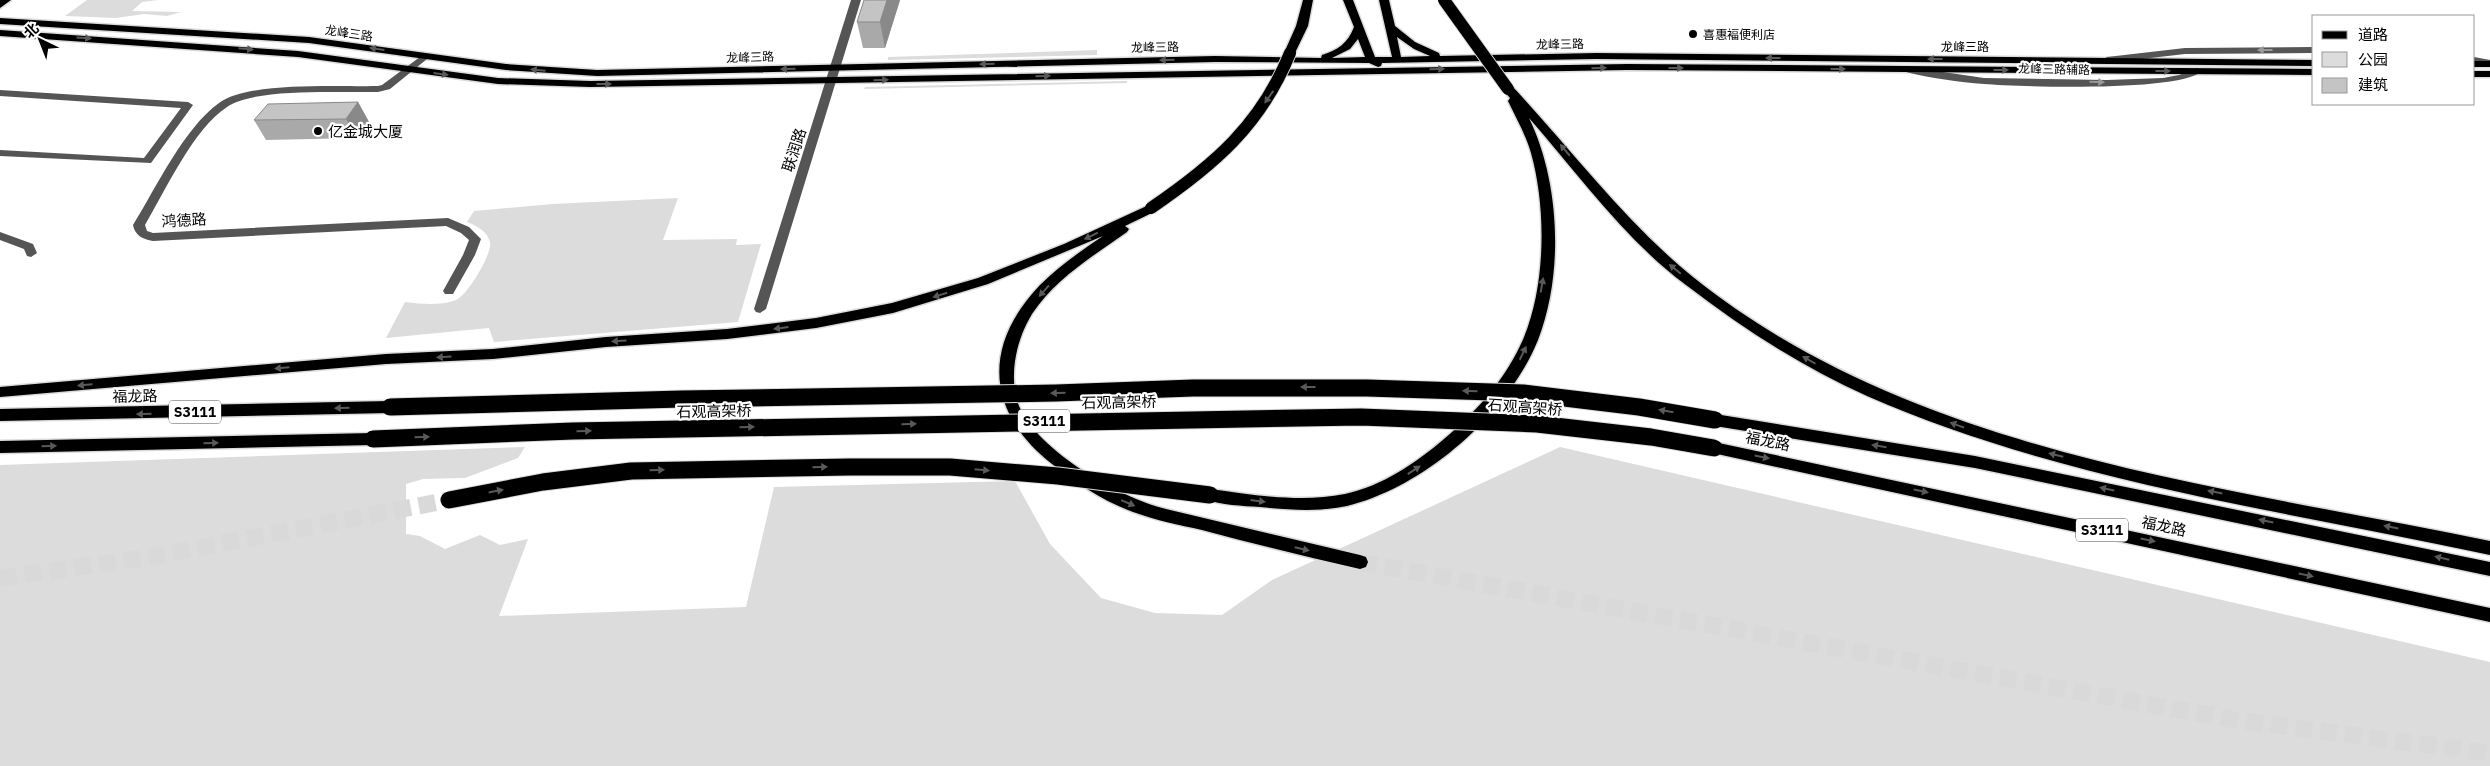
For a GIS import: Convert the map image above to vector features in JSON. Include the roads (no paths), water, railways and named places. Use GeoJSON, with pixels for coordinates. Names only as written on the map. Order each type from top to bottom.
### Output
{"type":"FeatureCollection","features":[{"type":"Feature","properties":{"kind":"highway"},"geometry":{"type":"LineString","coordinates":[[1290,53],[1296,30],[1300,0]]}},
{"type":"Feature","properties":{"kind":"highway"},"geometry":{"type":"LineString","coordinates":[[1308,0],[1302,26],[1275,88],[1234,141],[1202,172],[1067,269],[1045,289],[1022,320],[1012,340],[1007,366],[1008,392],[1017,417],[1032,435],[1066,466],[1089,482],[1131,505],[1238,534],[1360,562]]}},
{"type":"Feature","properties":{"kind":"highway"},"geometry":{"type":"LineString","coordinates":[[1444,0],[1508,88],[1550,132],[1643,240],[1725,309],[1768,337],[1824,369],[1884,398],[2003,442],[2133,474],[2490,548]]}},
{"type":"Feature","properties":{"kind":"highway"},"geometry":{"type":"LineString","coordinates":[[448,500],[543,482],[631,471],[850,467],[960,468],[1058,476],[1267,502],[1315,504],[1362,496],[1410,474],[1452,444],[1490,404],[1517,366],[1533,333],[1547,250],[1546,198],[1537,152],[1508,88]]}},
{"type":"Feature","properties":{"kind":"highway"},"geometry":{"type":"LineString","coordinates":[[0,392],[386,359],[493,354],[816,323],[893,308],[1009,272],[1151,208]]}},
{"type":"Feature","properties":{"kind":"highway","name":"石观高架桥"},"geometry":{"type":"LineString","coordinates":[[390,407],[682,399],[1056,394],[1203,388],[1367,388],[1522,393],[1638,407],[1714,420]]}},
{"type":"Feature","properties":{"kind":"highway","name":"福龙路"},"geometry":{"type":"LineString","coordinates":[[0,415],[390,407]]}},
{"type":"Feature","properties":{"kind":"highway","name":"石观高架桥"},"geometry":{"type":"LineString","coordinates":[[0,448],[373,439],[592,431],[1361,417],[1537,424],[1651,437],[1714,448]]}},
{"type":"Feature","properties":{"kind":"highway","name":"福龙路"},"geometry":{"type":"LineString","coordinates":[[1714,420],[1975,462],[2406,550],[2490,569]]}},
{"type":"Feature","properties":{"kind":"highway","name":"福龙路"},"geometry":{"type":"LineString","coordinates":[[1714,448],[2490,615]]}},
{"type":"Feature","properties":{"kind":"main road"},"geometry":{"type":"LineString","coordinates":[[0,5],[6,0]]}},
{"type":"Feature","properties":{"kind":"main road"},"geometry":{"type":"LineString","coordinates":[[1348,0],[1358,28],[1363,33],[1371,60],[1388,70],[1397,59],[1391,32],[1392,28],[1384,0]]}},
{"type":"Feature","properties":{"kind":"main road","name":"龙峰三路"},"geometry":{"type":"LineString","coordinates":[[0,21],[309,40],[506,67],[597,73],[1215,59],[1371,60],[1596,56],[2312,62]]}},
{"type":"Feature","properties":{"kind":"main road"},"geometry":{"type":"LineString","coordinates":[[1309,60],[1333,55],[1346,48],[1356,39],[1358,28]]}},
{"type":"Feature","properties":{"kind":"main road"},"geometry":{"type":"LineString","coordinates":[[1392,28],[1406,42],[1420,50],[1437,55],[1464,58]]}},
{"type":"Feature","properties":{"kind":"main road","name":"龙峰三路"},"geometry":{"type":"LineString","coordinates":[[0,33],[279,52],[347,60],[406,70],[498,81],[535,83],[832,81],[1627,67],[1910,70]]}},
{"type":"Feature","properties":{"kind":"main road"},"geometry":{"type":"LineString","coordinates":[[2475,64],[2490,64]]}},
{"type":"Feature","properties":{"kind":"main road"},"geometry":{"type":"LineString","coordinates":[[2197,71],[2312,72]]}},
{"type":"Feature","properties":{"kind":"main road"},"geometry":{"type":"LineString","coordinates":[[2475,74],[2490,74]]}},
{"type":"Feature","properties":{"kind":"street","name":"联润路"},"geometry":{"type":"LineString","coordinates":[[760,309],[856,0]]}},
{"type":"Feature","properties":{"kind":"street","name":"龙峰三路辅路"},"geometry":{"type":"LineString","coordinates":[[2106,60],[2185,51],[2312,50]]}},
{"type":"Feature","properties":{"kind":"street","name":"鸿德路"},"geometry":{"type":"LineString","coordinates":[[424,57],[386,86],[378,89],[259,93],[238,97],[225,103],[201,126],[139,225],[139,230],[141,234],[153,237],[448,222],[465,230],[475,240],[449,291]]}},
{"type":"Feature","properties":{"kind":"street"},"geometry":{"type":"LineString","coordinates":[[2475,60],[2490,64]]}},
{"type":"Feature","properties":{"kind":"street","name":"龙峰三路辅路"},"geometry":{"type":"LineString","coordinates":[[1910,70],[1984,81],[2107,83],[2168,80],[2197,71]]}},
{"type":"Feature","properties":{"kind":"street"},"geometry":{"type":"LineString","coordinates":[[0,93],[188,105],[147,161],[0,153]]}},
{"type":"Feature","properties":{"kind":"street"},"geometry":{"type":"LineString","coordinates":[[0,236],[30,247],[31,253]]}},
{"type":"Feature","properties":{"kind":"tunnel"},"geometry":{"type":"LineString","coordinates":[[0,578],[151,557],[449,500]]}},
{"type":"Feature","properties":{"kind":"tunnel"},"geometry":{"type":"LineString","coordinates":[[1360,562],[2236,720],[2490,753]]}},
{"type":"Feature","properties":{"kind":"place","name":"喜惠褔便利店"},"geometry":{"type":"Point","coordinates":[1693,34]}},
{"type":"Feature","properties":{"kind":"place","name":"亿金城大厦"},"geometry":{"type":"Point","coordinates":[318,131]}}]}
